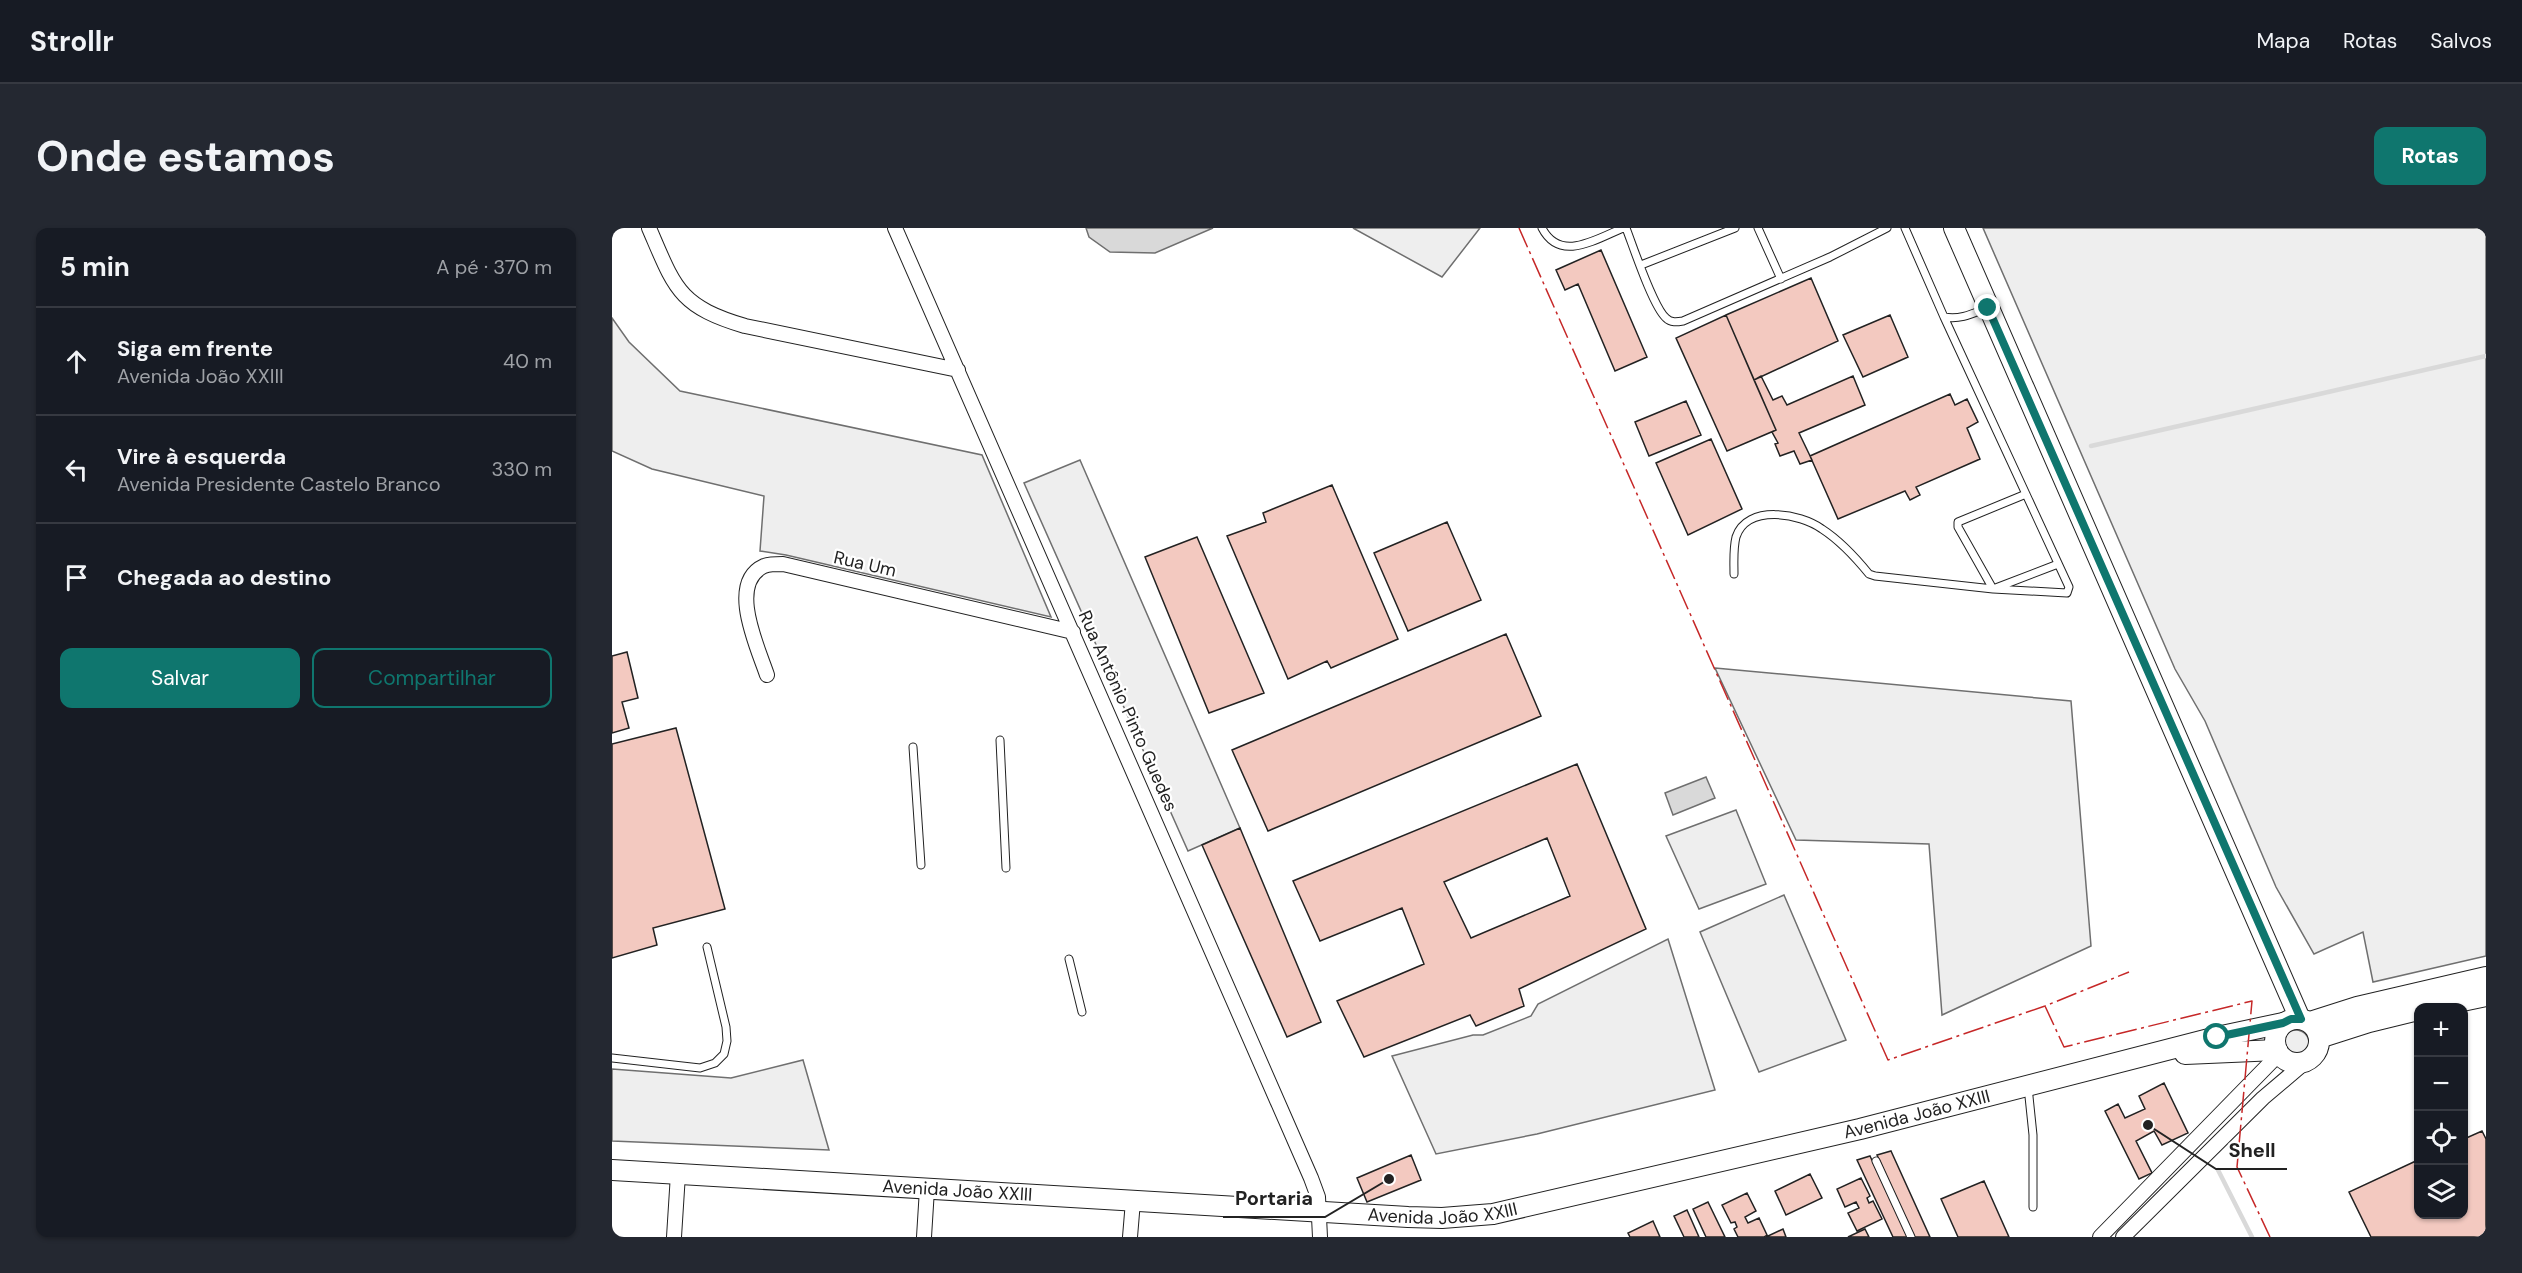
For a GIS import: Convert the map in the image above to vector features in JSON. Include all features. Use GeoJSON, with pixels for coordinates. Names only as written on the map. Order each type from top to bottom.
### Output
{"type":"FeatureCollection","features":[{"type":"Feature","properties":{"kind":"main road"},"geometry":{"type":"LineString","coordinates":[[1954,228],[2303,1025],[2318,1047],[2309,1059],[2293,1063],[2285,1060],[2274,1044],[2276,1032],[2303,1025]]}},
{"type":"Feature","properties":{"kind":"main road","name":"Avenida João XXIII"},"geometry":{"type":"LineString","coordinates":[[2303,1025],[2357,1007],[2486,977]]}},
{"type":"Feature","properties":{"kind":"main road"},"geometry":{"type":"LineString","coordinates":[[2453,1003],[2486,996]]}},
{"type":"Feature","properties":{"kind":"main road","name":"Avenida João XXIII"},"geometry":{"type":"LineString","coordinates":[[612,1170],[1442,1218],[1493,1214],[1860,1129],[2217,1037],[2303,1025],[2369,1022],[2414,1011]]}},
{"type":"Feature","properties":{"kind":"main road","name":"Avenida João XXIII"},"geometry":{"type":"LineString","coordinates":[[2149,1056],[2278,1052]]}},
{"type":"Feature","properties":{"kind":"street"},"geometry":{"type":"LineString","coordinates":[[649,228],[667,270],[681,293],[697,308],[745,326],[958,370]]}},
{"type":"Feature","properties":{"kind":"street","name":"Rua Antônio Pinto Guedes"},"geometry":{"type":"LineString","coordinates":[[895,228],[1311,1178],[1319,1211],[1320,1237]]}},
{"type":"Feature","properties":{"kind":"street","name":"Rua Um"},"geometry":{"type":"LineString","coordinates":[[767,675],[746,608],[745,592],[750,580],[764,566],[783,564],[1073,632]]}},
{"type":"Feature","properties":{"kind":"street"},"geometry":{"type":"LineString","coordinates":[[2100,1237],[2278,1052]]}},
{"type":"Feature","properties":{"kind":"street"},"geometry":{"type":"LineString","coordinates":[[2123,1237],[2263,1098],[2309,1059]]}},
{"type":"Feature","properties":{"kind":"street"},"geometry":{"type":"LineString","coordinates":[[674,1237],[678,1174]]}},
{"type":"Feature","properties":{"kind":"street"},"geometry":{"type":"LineString","coordinates":[[924,1237],[927,1189]]}},
{"type":"Feature","properties":{"kind":"street"},"geometry":{"type":"LineString","coordinates":[[1130,1237],[1133,1200]]}},
{"type":"Feature","properties":{"kind":"lane"},"geometry":{"type":"LineString","coordinates":[[1542,228],[1556,245],[1566,247],[1580,245],[1625,228],[1665,317],[1674,322],[1683,321],[1781,279],[1887,228]]}},
{"type":"Feature","properties":{"kind":"lane"},"geometry":{"type":"LineString","coordinates":[[1641,265],[1735,228]]}},
{"type":"Feature","properties":{"kind":"lane"},"geometry":{"type":"LineString","coordinates":[[1758,228],[1781,279]]}},
{"type":"Feature","properties":{"kind":"lane"},"geometry":{"type":"LineString","coordinates":[[1734,574],[1734,549],[1742,526],[1752,519],[1770,514],[1795,518],[1822,529],[1869,574],[1993,589],[2067,593],[2068,587],[2058,564],[1905,228]]}},
{"type":"Feature","properties":{"kind":"lane"},"geometry":{"type":"LineString","coordinates":[[1944,317],[1954,319],[1965,317],[1988,308]]}},
{"type":"Feature","properties":{"kind":"lane"},"geometry":{"type":"LineString","coordinates":[[1993,589],[1957,525],[1958,522],[2026,494]]}},
{"type":"Feature","properties":{"kind":"lane"},"geometry":{"type":"LineString","coordinates":[[1993,589],[2058,564]]}},
{"type":"Feature","properties":{"kind":"lane"},"geometry":{"type":"LineString","coordinates":[[1000,740],[1006,868]]}},
{"type":"Feature","properties":{"kind":"lane"},"geometry":{"type":"LineString","coordinates":[[912,747],[921,865]]}},
{"type":"Feature","properties":{"kind":"lane"},"geometry":{"type":"LineString","coordinates":[[612,1058],[700,1068],[715,1063],[724,1054],[727,1041],[726,1027],[707,947]]}},
{"type":"Feature","properties":{"kind":"lane"},"geometry":{"type":"LineString","coordinates":[[1069,959],[1082,1012]]}},
{"type":"Feature","properties":{"kind":"lane"},"geometry":{"type":"LineString","coordinates":[[2028,1087],[2033,1136],[2033,1208]]}},
{"type":"Feature","properties":{"kind":"lane"},"geometry":{"type":"LineString","coordinates":[[1876,1161],[1911,1237]]}},
{"type":"Feature","properties":{"kind":"shaded area"},"geometry":{"type":"Polygon","coordinates":[[[1086,228],[1213,228],[1155,253],[1110,252],[1089,237],[1086,228]]]}},
{"type":"Feature","properties":{"kind":"shaded area"},"geometry":{"type":"Polygon","coordinates":[[[1353,228],[1480,228],[1442,277],[1353,228]]]}},
{"type":"Feature","properties":{"kind":"shaded area"},"geometry":{"type":"Polygon","coordinates":[[[1983,228],[2486,228],[2486,956],[2373,982],[2363,932],[2314,954],[2276,887],[2205,721],[2175,669],[1983,228]]]}},
{"type":"Feature","properties":{"kind":"shaded area"},"geometry":{"type":"Polygon","coordinates":[[[612,318],[629,342],[680,391],[982,455],[1051,617],[786,555],[760,551],[764,496],[652,469],[612,451],[612,318]]]}},
{"type":"Feature","properties":{"kind":"shaded area"},"geometry":{"type":"Polygon","coordinates":[[[1080,460],[1240,828],[1188,851],[1024,483],[1080,460]]]}},
{"type":"Feature","properties":{"kind":"shaded area"},"geometry":{"type":"Polygon","coordinates":[[[1715,668],[2071,701],[2091,946],[1942,1015],[1929,844],[1796,840],[1715,668]]]}},
{"type":"Feature","properties":{"kind":"shaded area"},"geometry":{"type":"Polygon","coordinates":[[[1706,777],[1715,798],[1673,815],[1665,793],[1706,777]]]}},
{"type":"Feature","properties":{"kind":"shaded area"},"geometry":{"type":"Polygon","coordinates":[[[1736,810],[1766,884],[1699,909],[1666,836],[1736,810]]]}},
{"type":"Feature","properties":{"kind":"shaded area"},"geometry":{"type":"Polygon","coordinates":[[[1784,895],[1846,1040],[1759,1072],[1700,932],[1784,895]]]}},
{"type":"Feature","properties":{"kind":"shaded area"},"geometry":{"type":"Polygon","coordinates":[[[1668,939],[1715,1090],[1537,1134],[1436,1154],[1392,1056],[1473,1035],[1483,1035],[1531,1016],[1538,1004],[1668,939]]]}},
{"type":"Feature","properties":{"kind":"shaded area"},"geometry":{"type":"Polygon","coordinates":[[[2296,1030],[2305,1034],[2309,1043],[2305,1052],[2296,1056],[2287,1052],[2283,1043],[2287,1034],[2296,1030]]]}},
{"type":"Feature","properties":{"kind":"shaded area"},"geometry":{"type":"Polygon","coordinates":[[[803,1060],[829,1150],[612,1141],[612,1069],[731,1078],[803,1060]]]}},
{"type":"Feature","properties":{"kind":"building"},"geometry":{"type":"Polygon","coordinates":[[[1601,250],[1647,357],[1615,371],[1578,284],[1565,290],[1556,270],[1601,250]]]}},
{"type":"Feature","properties":{"kind":"building"},"geometry":{"type":"Polygon","coordinates":[[[1811,278],[1838,341],[1754,380],[1726,315],[1811,278]]]}},
{"type":"Feature","properties":{"kind":"building"},"geometry":{"type":"Polygon","coordinates":[[[1726,315],[1776,430],[1727,451],[1676,338],[1726,315]]]}},
{"type":"Feature","properties":{"kind":"building"},"geometry":{"type":"Polygon","coordinates":[[[1890,315],[1908,357],[1863,377],[1843,335],[1890,315]]]}},
{"type":"Feature","properties":{"kind":"building"},"geometry":{"type":"Polygon","coordinates":[[[1761,376],[1773,400],[1782,396],[1787,405],[1853,376],[1865,405],[1799,433],[1812,460],[1800,464],[1794,451],[1780,456],[1775,444],[1778,443],[1772,432],[1776,430],[1754,380],[1761,376]]]}},
{"type":"Feature","properties":{"kind":"building"},"geometry":{"type":"Polygon","coordinates":[[[1950,394],[1955,405],[1967,399],[1978,422],[1967,428],[1980,459],[1916,487],[1920,495],[1910,500],[1905,491],[1838,519],[1810,456],[1950,394]]]}},
{"type":"Feature","properties":{"kind":"building"},"geometry":{"type":"Polygon","coordinates":[[[1686,401],[1701,435],[1649,456],[1635,422],[1686,401]]]}},
{"type":"Feature","properties":{"kind":"building"},"geometry":{"type":"Polygon","coordinates":[[[1711,439],[1742,509],[1688,535],[1656,463],[1711,439]]]}},
{"type":"Feature","properties":{"kind":"building"},"geometry":{"type":"Polygon","coordinates":[[[1332,485],[1398,639],[1331,668],[1327,661],[1288,679],[1227,536],[1266,522],[1263,513],[1332,485]]]}},
{"type":"Feature","properties":{"kind":"building"},"geometry":{"type":"Polygon","coordinates":[[[1447,522],[1481,600],[1408,631],[1374,553],[1447,522]]]}},
{"type":"Feature","properties":{"kind":"building"},"geometry":{"type":"Polygon","coordinates":[[[1197,537],[1264,693],[1209,713],[1145,557],[1197,537]]]}},
{"type":"Feature","properties":{"kind":"building"},"geometry":{"type":"Polygon","coordinates":[[[1506,634],[1541,716],[1268,831],[1232,750],[1506,634]]]}},
{"type":"Feature","properties":{"kind":"building"},"geometry":{"type":"Polygon","coordinates":[[[627,652],[638,698],[622,702],[629,728],[612,733],[612,656],[627,652]]]}},
{"type":"Feature","properties":{"kind":"building"},"geometry":{"type":"Polygon","coordinates":[[[676,728],[725,909],[653,928],[657,945],[612,958],[612,744],[676,728]]]}},
{"type":"Feature","properties":{"kind":"building"},"geometry":{"type":"Polygon","coordinates":[[[1577,764],[1646,929],[1519,989],[1524,1006],[1476,1026],[1470,1015],[1364,1057],[1337,1001],[1424,964],[1402,908],[1320,941],[1293,881],[1577,764]],[[1547,838],[1444,882],[1471,938],[1570,896],[1547,838]]]}},
{"type":"Feature","properties":{"kind":"building"},"geometry":{"type":"Polygon","coordinates":[[[1240,828],[1321,1022],[1287,1037],[1202,845],[1240,828]]]}},
{"type":"Feature","properties":{"kind":"building"},"geometry":{"type":"Polygon","coordinates":[[[2164,1083],[2188,1133],[2162,1145],[2154,1131],[2136,1141],[2152,1173],[2139,1179],[2105,1111],[2118,1104],[2125,1118],[2145,1109],[2139,1096],[2164,1083]]]}},
{"type":"Feature","properties":{"kind":"building"},"geometry":{"type":"Polygon","coordinates":[[[2482,1131],[2486,1139],[2486,1237],[2371,1237],[2349,1192],[2414,1162],[2414,1219],[2468,1219],[2468,1137],[2482,1131]]]}},
{"type":"Feature","properties":{"kind":"building"},"geometry":{"type":"Polygon","coordinates":[[[1891,1151],[1930,1237],[1914,1237],[1877,1155],[1891,1151]]]}},
{"type":"Feature","properties":{"kind":"building"},"geometry":{"type":"Polygon","coordinates":[[[1411,1155],[1421,1180],[1367,1202],[1357,1178],[1411,1155]]]}},
{"type":"Feature","properties":{"kind":"building"},"geometry":{"type":"Polygon","coordinates":[[[1870,1156],[1908,1237],[1893,1237],[1857,1160],[1870,1156]]]}},
{"type":"Feature","properties":{"kind":"building"},"geometry":{"type":"Polygon","coordinates":[[[1810,1174],[1822,1198],[1786,1215],[1775,1191],[1810,1174]]]}},
{"type":"Feature","properties":{"kind":"building"},"geometry":{"type":"Polygon","coordinates":[[[1861,1178],[1870,1196],[1867,1198],[1869,1203],[1873,1201],[1882,1219],[1857,1231],[1848,1213],[1859,1208],[1856,1202],[1845,1207],[1837,1189],[1861,1178]]]}},
{"type":"Feature","properties":{"kind":"building"},"geometry":{"type":"Polygon","coordinates":[[[1984,1181],[2009,1237],[1958,1237],[1941,1199],[1984,1181]]]}},
{"type":"Feature","properties":{"kind":"building"},"geometry":{"type":"Polygon","coordinates":[[[1747,1193],[1756,1211],[1745,1217],[1748,1223],[1759,1218],[1767,1235],[1764,1237],[1738,1237],[1734,1229],[1737,1227],[1735,1222],[1731,1223],[1722,1205],[1747,1193]]]}},
{"type":"Feature","properties":{"kind":"building"},"geometry":{"type":"Polygon","coordinates":[[[1708,1202],[1725,1237],[1706,1237],[1693,1209],[1708,1202]]]}},
{"type":"Feature","properties":{"kind":"building"},"geometry":{"type":"Polygon","coordinates":[[[1687,1210],[1699,1237],[1684,1237],[1674,1216],[1687,1210]]]}},
{"type":"Feature","properties":{"kind":"building"},"geometry":{"type":"Polygon","coordinates":[[[1653,1221],[1660,1237],[1630,1237],[1628,1233],[1653,1221]]]}},
{"type":"Feature","properties":{"kind":"building"},"geometry":{"type":"Polygon","coordinates":[[[1783,1229],[1786,1237],[1766,1237],[1783,1229]]]}},
{"type":"Feature","properties":{"kind":"building"},"geometry":{"type":"Polygon","coordinates":[[[1865,1229],[1869,1237],[1848,1237],[1865,1229]]]}},
{"type":"Feature","properties":{"kind":"waterway"},"geometry":{"type":"LineString","coordinates":[[2091,446],[2486,356]]}},
{"type":"Feature","properties":{"kind":"waterway"},"geometry":{"type":"LineString","coordinates":[[2218,1170],[2252,1237]]}},
{"type":"Feature","properties":{"kind":"power"},"geometry":{"type":"LineString","coordinates":[[1519,228],[1888,1060],[2045,1006],[2129,972]]}},
{"type":"Feature","properties":{"kind":"power"},"geometry":{"type":"LineString","coordinates":[[2045,1006],[2064,1047],[2252,1001],[2237,1167],[2270,1237]]}},
{"type":"Feature","properties":{"kind":"place","name":"Shell"},"geometry":{"type":"Point","coordinates":[2148,1125]}},
{"type":"Feature","properties":{"kind":"place","name":"Portaria"},"geometry":{"type":"Point","coordinates":[1389,1179]}},
{"type":"Feature","properties":{"kind":"route"},"geometry":{"type":"LineString","coordinates":[[1988,308],[2204,794],[2301,1019],[2291,1019],[2283,1023],[2217,1037]]}}]}
